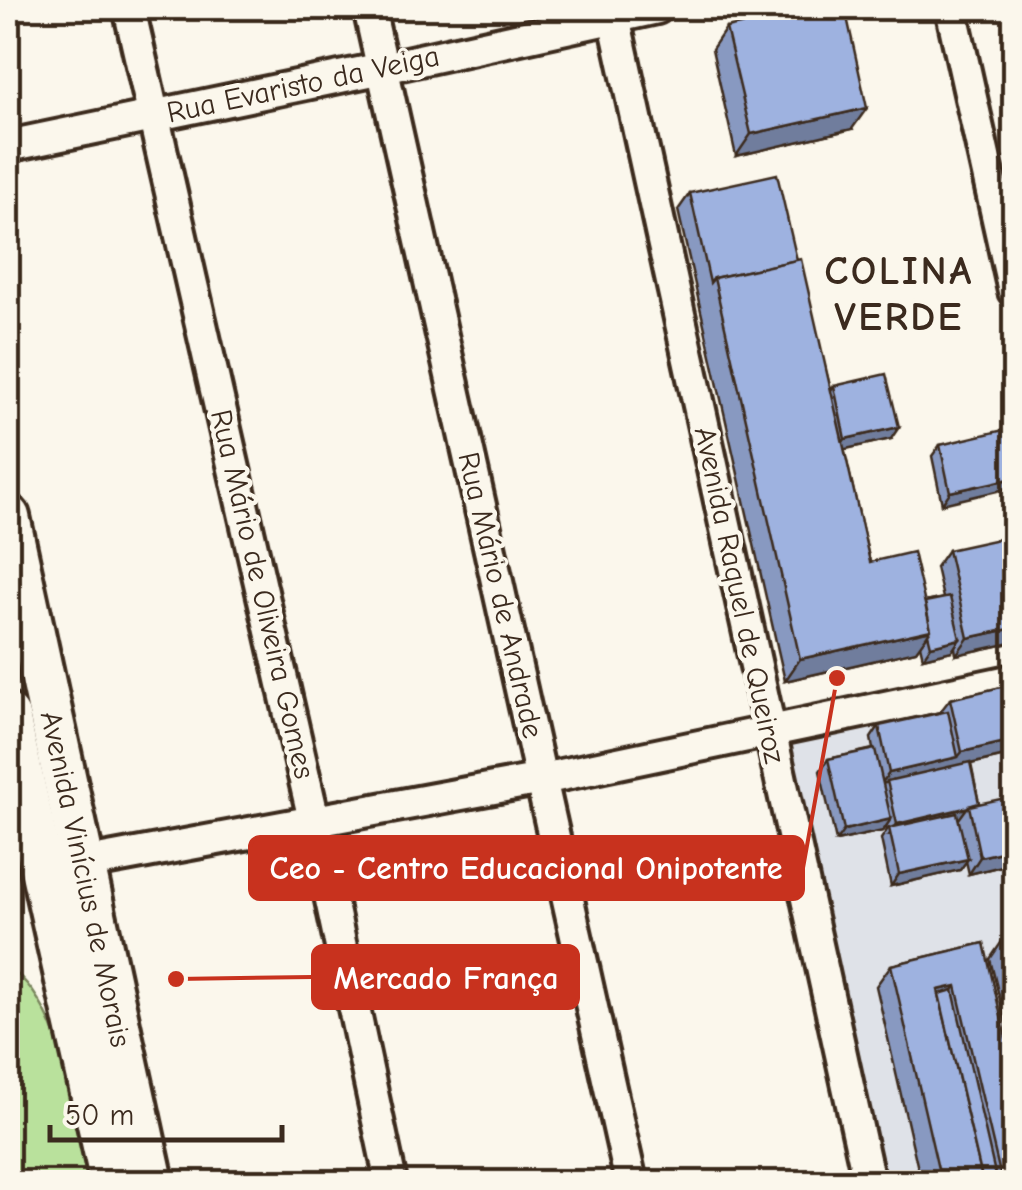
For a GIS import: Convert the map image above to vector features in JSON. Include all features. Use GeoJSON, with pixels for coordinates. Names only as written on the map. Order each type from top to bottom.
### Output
{"type":"FeatureCollection","features":[{"type":"Feature","properties":{"kind":"street","name":"Rua Mário de Oliveira Gomes"},"geometry":{"type":"LineString","coordinates":[[128,8],[314,820],[391,1182]]}},
{"type":"Feature","properties":{"kind":"street","name":"Rua Mário de Andrade"},"geometry":{"type":"LineString","coordinates":[[369,8],[631,1182]]}},
{"type":"Feature","properties":{"kind":"street","name":"Rua Evaristo da Veiga"},"geometry":{"type":"LineString","coordinates":[[8,146],[383,68],[613,12],[657,8]]}},
{"type":"Feature","properties":{"kind":"street"},"geometry":{"type":"LineString","coordinates":[[951,8],[1014,291]]}},
{"type":"Feature","properties":{"kind":"street","name":"Avenida Raquel de Queiroz"},"geometry":{"type":"LineString","coordinates":[[613,12],[869,1182]]}},
{"type":"Feature","properties":{"kind":"street","name":"Avenida Vinícius de Morais"},"geometry":{"type":"LineString","coordinates":[[10,539],[44,876],[152,1182]]}},
{"type":"Feature","properties":{"kind":"street"},"geometry":{"type":"LineString","coordinates":[[44,876],[314,820],[542,779],[1014,680]]}},
{"type":"Feature","properties":{"kind":"street","name":"Avenida Vinícius de Morais"},"geometry":{"type":"LineString","coordinates":[[8,716],[112,1182]]}},
{"type":"Feature","properties":{"kind":"shaded area"},"geometry":{"type":"Polygon","coordinates":[[[1014,691],[1014,1182],[888,1182],[789,741],[1014,691]]]}},
{"type":"Feature","properties":{"kind":"green space"},"geometry":{"type":"Polygon","coordinates":[[[8,967],[27,984],[43,1007],[55,1035],[73,1096],[89,1182],[8,1182],[8,967]]]}},
{"type":"Feature","properties":{"kind":"building"},"geometry":{"type":"Polygon","coordinates":[[[819,8],[845,8],[867,108],[751,134],[726,28],[819,8]]]}},
{"type":"Feature","properties":{"kind":"building"},"geometry":{"type":"Polygon","coordinates":[[[777,174],[797,260],[714,278],[710,283],[690,193],[777,174]]]}},
{"type":"Feature","properties":{"kind":"building"},"geometry":{"type":"Polygon","coordinates":[[[801,259],[870,562],[913,552],[931,630],[800,659],[714,278],[801,259]]]}},
{"type":"Feature","properties":{"kind":"building"},"geometry":{"type":"Polygon","coordinates":[[[886,374],[899,427],[845,439],[834,386],[886,374]]]}},
{"type":"Feature","properties":{"kind":"building"},"geometry":{"type":"Polygon","coordinates":[[[1012,428],[1014,478],[950,492],[940,445],[1012,428]]]}},
{"type":"Feature","properties":{"kind":"building"},"geometry":{"type":"Polygon","coordinates":[[[1003,538],[1014,589],[1014,628],[968,638],[948,550],[1003,538]]]}},
{"type":"Feature","properties":{"kind":"building"},"geometry":{"type":"Polygon","coordinates":[[[950,597],[960,639],[931,646],[925,602],[950,597]]]}},
{"type":"Feature","properties":{"kind":"building"},"geometry":{"type":"Polygon","coordinates":[[[1014,684],[1014,740],[962,752],[950,699],[1014,684]]]}},
{"type":"Feature","properties":{"kind":"building"},"geometry":{"type":"Polygon","coordinates":[[[948,711],[958,757],[889,773],[879,726],[948,711]]]}},
{"type":"Feature","properties":{"kind":"building"},"geometry":{"type":"Polygon","coordinates":[[[875,749],[891,819],[844,830],[828,759],[875,749]]]}},
{"type":"Feature","properties":{"kind":"building"},"geometry":{"type":"Polygon","coordinates":[[[970,762],[979,803],[897,824],[887,781],[970,762]]]}},
{"type":"Feature","properties":{"kind":"building"},"geometry":{"type":"Polygon","coordinates":[[[1014,796],[1014,849],[980,857],[969,806],[1014,796]]]}},
{"type":"Feature","properties":{"kind":"building"},"geometry":{"type":"Polygon","coordinates":[[[957,813],[968,859],[899,874],[889,828],[957,813]]]}},
{"type":"Feature","properties":{"kind":"building"},"geometry":{"type":"Polygon","coordinates":[[[1014,935],[1014,975],[1005,937],[1014,935]]]}},
{"type":"Feature","properties":{"kind":"building"},"geometry":{"type":"Polygon","coordinates":[[[984,943],[1014,1073],[1014,1182],[1002,1182],[956,986],[938,990],[983,1182],[941,1182],[891,965],[984,943]]]}},
{"type":"Feature","properties":{"kind":"building"},"geometry":{"type":"Polygon","coordinates":[[[953,990],[997,1182],[983,1182],[939,994],[953,990]]]}},
{"type":"Feature","properties":{"kind":"place","name":"Ceo - Centro Educacional Onipotente"},"geometry":{"type":"Point","coordinates":[837,678]}},
{"type":"Feature","properties":{"kind":"place","name":"Mercado França"},"geometry":{"type":"Point","coordinates":[176,979]}},
{"type":"Feature","properties":{"kind":"district","name":"COLINA VERDE"},"geometry":{"type":"Point","coordinates":[899,293]}}]}
